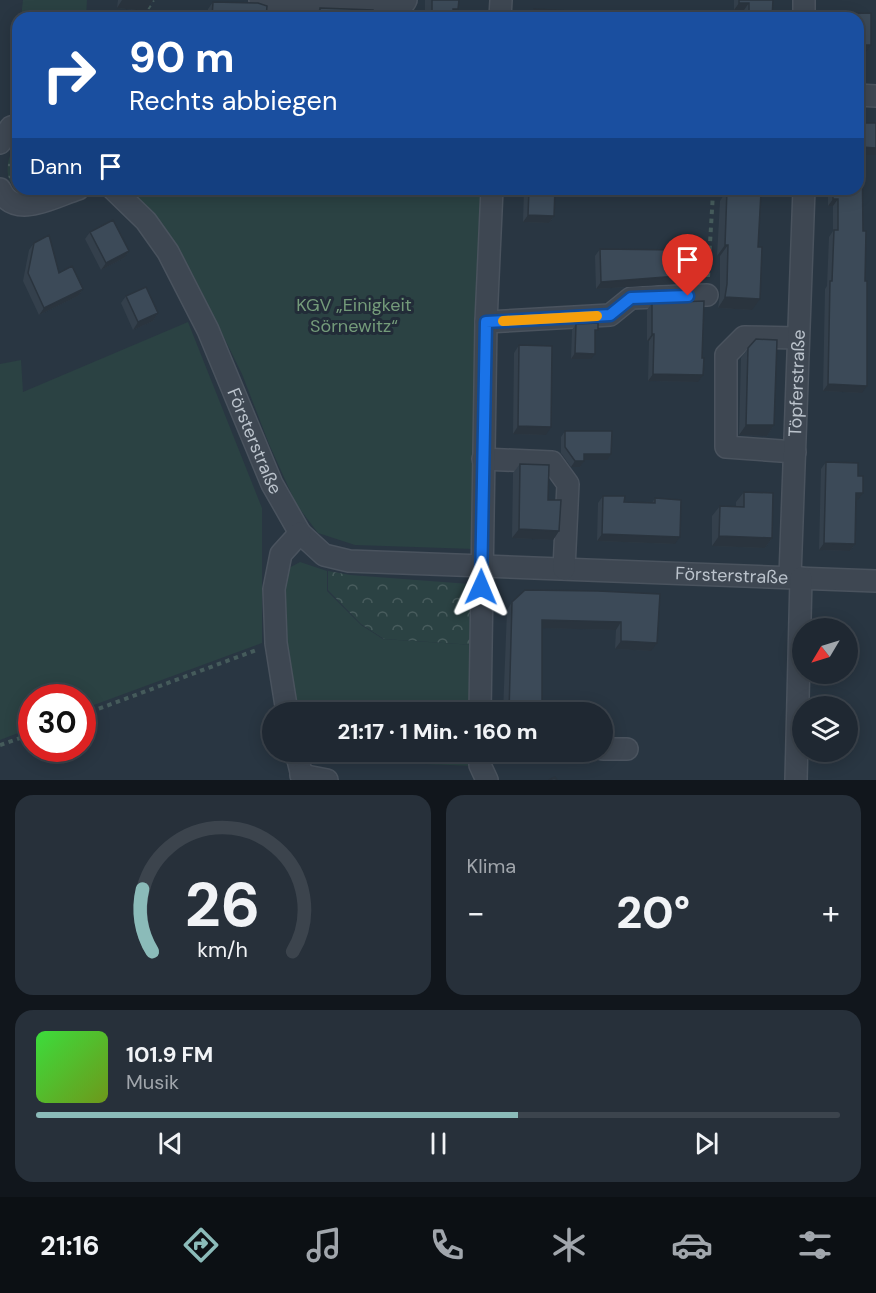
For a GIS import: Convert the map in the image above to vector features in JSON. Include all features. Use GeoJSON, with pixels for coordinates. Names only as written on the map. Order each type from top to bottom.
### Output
{"type":"FeatureCollection","features":[{"type":"Feature","properties":{"kind":"street"},"geometry":{"type":"LineString","coordinates":[[260,0],[385,5],[406,0]]}},
{"type":"Feature","properties":{"kind":"street"},"geometry":{"type":"LineString","coordinates":[[0,143],[12,127]]}},
{"type":"Feature","properties":{"kind":"street"},"geometry":{"type":"LineString","coordinates":[[0,189],[3,197],[13,204],[27,206],[60,195]]}},
{"type":"Feature","properties":{"kind":"street","name":"Försterstraße"},"geometry":{"type":"LineString","coordinates":[[119,195],[146,221],[168,252],[208,330],[272,484],[300,533],[324,555],[349,561],[876,581]]}},
{"type":"Feature","properties":{"kind":"street"},"geometry":{"type":"LineString","coordinates":[[480,702],[486,322],[492,195]]}},
{"type":"Feature","properties":{"kind":"street","name":"Töpferstraße"},"geometry":{"type":"LineString","coordinates":[[796,578],[795,452],[804,195]]}},
{"type":"Feature","properties":{"kind":"street"},"geometry":{"type":"LineString","coordinates":[[486,322],[610,315],[631,298],[707,295]]}},
{"type":"Feature","properties":{"kind":"street"},"geometry":{"type":"LineString","coordinates":[[795,452],[726,447],[726,355],[744,337],[798,338]]}},
{"type":"Feature","properties":{"kind":"street"},"geometry":{"type":"LineString","coordinates":[[483,459],[552,462],[567,484],[564,569]]}},
{"type":"Feature","properties":{"kind":"street"},"geometry":{"type":"LineString","coordinates":[[285,702],[276,643],[274,589],[281,554],[300,533]]}},
{"type":"Feature","properties":{"kind":"street","name":"Försterstraße"},"geometry":{"type":"LineString","coordinates":[[796,578],[796,780]]}},
{"type":"Feature","properties":{"kind":"street"},"geometry":{"type":"LineString","coordinates":[[613,749],[627,749]]}},
{"type":"Feature","properties":{"kind":"street"},"geometry":{"type":"LineString","coordinates":[[298,762],[302,778],[327,780]]}},
{"type":"Feature","properties":{"kind":"street"},"geometry":{"type":"LineString","coordinates":[[480,762],[488,780]]}},
{"type":"Feature","properties":{"kind":"path"},"geometry":{"type":"LineString","coordinates":[[707,295],[713,195]]}},
{"type":"Feature","properties":{"kind":"path"},"geometry":{"type":"LineString","coordinates":[[96,710],[276,643]]}},
{"type":"Feature","properties":{"kind":"path"},"geometry":{"type":"LineString","coordinates":[[0,745],[18,739]]}},
{"type":"Feature","properties":{"kind":"green space"},"geometry":{"type":"Polygon","coordinates":[[[23,0],[87,0],[86,12],[22,12],[23,0]]]}},
{"type":"Feature","properties":{"kind":"green space"},"geometry":{"type":"Polygon","coordinates":[[[12,151],[12,184],[8,177],[12,151]]]}},
{"type":"Feature","properties":{"kind":"green space","name":"KGV „Einigkeit Sörnewitz“"},"geometry":{"type":"Polygon","coordinates":[[[133,195],[485,195],[474,549],[355,545],[318,533],[296,504],[269,444],[242,374],[193,275],[146,207],[133,195]]]}},
{"type":"Feature","properties":{"kind":"green space"},"geometry":{"type":"Polygon","coordinates":[[[188,322],[262,508],[262,643],[96,704],[96,684],[18,684],[18,733],[0,740],[0,364],[21,360],[23,392],[188,322]]]}},
{"type":"Feature","properties":{"kind":"green space"},"geometry":{"type":"Polygon","coordinates":[[[300,562],[327,571],[327,591],[361,625],[383,639],[474,645],[473,702],[295,702],[283,625],[282,582],[289,568],[300,562]]]}},
{"type":"Feature","properties":{"kind":"green space"},"geometry":{"type":"Polygon","coordinates":[[[328,571],[350,575],[469,584],[474,645],[384,639],[361,624],[328,590],[328,571]]]}},
{"type":"Feature","properties":{"kind":"green space"},"geometry":{"type":"Polygon","coordinates":[[[377,762],[473,762],[473,766],[377,762]]]}},
{"type":"Feature","properties":{"kind":"building"},"geometry":{"type":"Polygon","coordinates":[[[432,0],[459,0],[458,9],[453,9],[453,12],[432,12],[432,0]]]}},
{"type":"Feature","properties":{"kind":"building"},"geometry":{"type":"Polygon","coordinates":[[[739,0],[773,0],[772,12],[749,12],[749,3],[739,3],[739,0]]]}},
{"type":"Feature","properties":{"kind":"building"},"geometry":{"type":"Polygon","coordinates":[[[213,2],[258,3],[267,6],[266,12],[212,12],[213,2]]]}},
{"type":"Feature","properties":{"kind":"building"},"geometry":{"type":"Polygon","coordinates":[[[320,8],[373,10],[373,12],[320,12],[320,8]]]}},
{"type":"Feature","properties":{"kind":"building"},"geometry":{"type":"Polygon","coordinates":[[[534,9],[568,11],[568,12],[534,12],[534,9]]]}},
{"type":"Feature","properties":{"kind":"building"},"geometry":{"type":"Polygon","coordinates":[[[864,13],[871,13],[871,45],[864,45],[864,13]]]}},
{"type":"Feature","properties":{"kind":"building"},"geometry":{"type":"Polygon","coordinates":[[[864,123],[876,123],[876,148],[864,147],[864,123]]]}},
{"type":"Feature","properties":{"kind":"building"},"geometry":{"type":"Polygon","coordinates":[[[529,195],[555,195],[554,216],[528,215],[529,195]]]}},
{"type":"Feature","properties":{"kind":"building"},"geometry":{"type":"Polygon","coordinates":[[[727,195],[761,195],[758,247],[762,247],[760,299],[725,297],[728,245],[725,245],[727,195]]]}},
{"type":"Feature","properties":{"kind":"building"},"geometry":{"type":"Polygon","coordinates":[[[833,195],[863,195],[863,231],[866,231],[867,386],[828,384],[830,281],[832,281],[834,230],[838,230],[838,199],[833,199],[833,195]]]}},
{"type":"Feature","properties":{"kind":"building"},"geometry":{"type":"Polygon","coordinates":[[[113,220],[129,251],[106,263],[90,232],[113,220]]]}},
{"type":"Feature","properties":{"kind":"building"},"geometry":{"type":"Polygon","coordinates":[[[49,235],[59,273],[72,266],[83,289],[44,308],[28,273],[34,243],[49,235]]]}},
{"type":"Feature","properties":{"kind":"building"},"geometry":{"type":"Polygon","coordinates":[[[600,249],[679,250],[678,276],[601,282],[600,249]]]}},
{"type":"Feature","properties":{"kind":"building"},"geometry":{"type":"Polygon","coordinates":[[[146,287],[158,313],[138,322],[126,296],[146,287]]]}},
{"type":"Feature","properties":{"kind":"building"},"geometry":{"type":"Polygon","coordinates":[[[704,301],[703,375],[653,374],[652,303],[704,301]]]}},
{"type":"Feature","properties":{"kind":"building"},"geometry":{"type":"Polygon","coordinates":[[[598,323],[598,330],[595,330],[595,354],[575,353],[576,324],[598,323]]]}},
{"type":"Feature","properties":{"kind":"building"},"geometry":{"type":"Polygon","coordinates":[[[756,339],[777,340],[774,425],[746,425],[748,348],[756,339]]]}},
{"type":"Feature","properties":{"kind":"building"},"geometry":{"type":"Polygon","coordinates":[[[519,345],[552,346],[551,427],[518,426],[519,345]]]}},
{"type":"Feature","properties":{"kind":"building"},"geometry":{"type":"Polygon","coordinates":[[[565,431],[612,431],[611,454],[584,454],[584,461],[575,461],[565,447],[565,431]]]}},
{"type":"Feature","properties":{"kind":"building"},"geometry":{"type":"Polygon","coordinates":[[[826,462],[858,463],[858,476],[863,476],[863,493],[856,493],[855,544],[824,543],[826,462]]]}},
{"type":"Feature","properties":{"kind":"building"},"geometry":{"type":"Polygon","coordinates":[[[520,464],[549,465],[548,500],[561,500],[559,531],[519,529],[520,464]]]}},
{"type":"Feature","properties":{"kind":"building"},"geometry":{"type":"Polygon","coordinates":[[[744,492],[773,493],[772,538],[719,536],[720,506],[744,507],[744,492]]]}},
{"type":"Feature","properties":{"kind":"building"},"geometry":{"type":"Polygon","coordinates":[[[603,496],[625,496],[624,502],[655,503],[655,498],[681,500],[680,537],[602,534],[603,496]]]}},
{"type":"Feature","properties":{"kind":"building"},"geometry":{"type":"Polygon","coordinates":[[[525,590],[660,594],[657,643],[621,641],[621,622],[542,620],[542,702],[509,702],[512,602],[525,590]]]}},
{"type":"Feature","properties":{"kind":"slow traffic"},"geometry":{"type":"LineString","coordinates":[[503,321],[597,316]]}},
{"type":"Feature","properties":{"kind":"route"},"geometry":{"type":"LineString","coordinates":[[481,587],[486,322],[610,315],[631,298],[688,296]]}}]}
